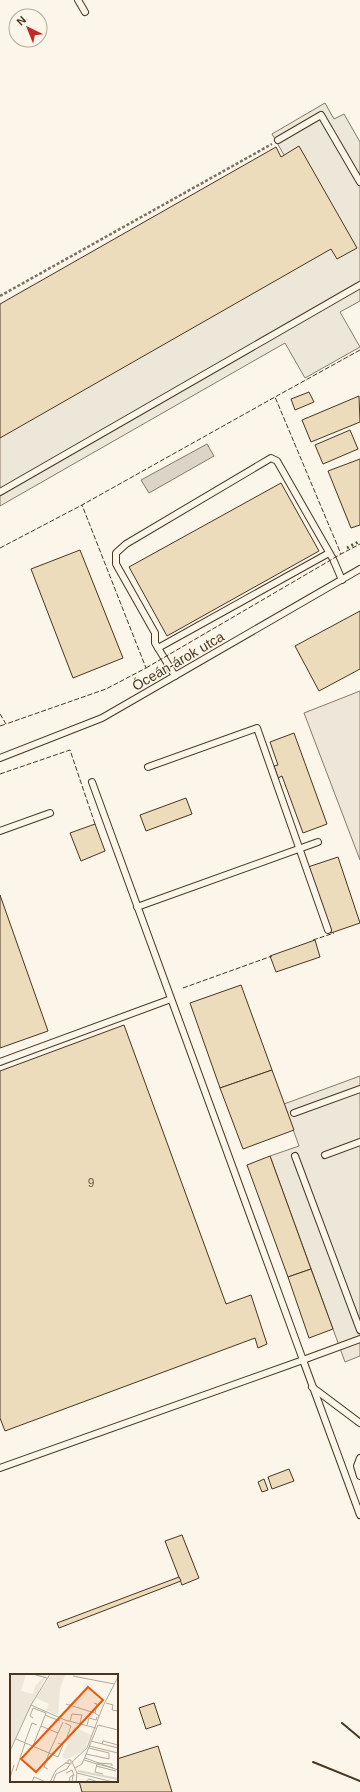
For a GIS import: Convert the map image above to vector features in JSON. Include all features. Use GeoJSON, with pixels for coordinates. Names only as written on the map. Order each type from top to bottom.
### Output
{"type":"FeatureCollection","features":[{"type":"Feature","properties":{"kind":"lane"},"geometry":{"type":"LineString","coordinates":[[78,0],[85,12]]}},
{"type":"Feature","properties":{"kind":"lane"},"geometry":{"type":"LineString","coordinates":[[278,140],[321,115],[360,182]]}},
{"type":"Feature","properties":{"kind":"lane"},"geometry":{"type":"LineString","coordinates":[[0,492],[360,285]]}},
{"type":"Feature","properties":{"kind":"lane"},"geometry":{"type":"LineString","coordinates":[[174,676],[158,648],[155,633],[116,564],[116,553],[126,544],[271,458],[277,461],[329,552],[342,580]]}},
{"type":"Feature","properties":{"kind":"lane"},"geometry":{"type":"LineString","coordinates":[[158,648],[329,552]]}},
{"type":"Feature","properties":{"kind":"lane","name":"Óceán-árok utca"},"geometry":{"type":"LineString","coordinates":[[0,758],[102,718],[360,569]]}},
{"type":"Feature","properties":{"kind":"lane"},"geometry":{"type":"LineString","coordinates":[[148,767],[256,728],[328,930]]}},
{"type":"Feature","properties":{"kind":"lane"},"geometry":{"type":"LineString","coordinates":[[92,782],[360,1515]]}},
{"type":"Feature","properties":{"kind":"lane"},"geometry":{"type":"LineString","coordinates":[[0,831],[50,813]]}},
{"type":"Feature","properties":{"kind":"lane"},"geometry":{"type":"LineString","coordinates":[[137,907],[318,842]]}},
{"type":"Feature","properties":{"kind":"lane"},"geometry":{"type":"LineString","coordinates":[[0,1062],[171,999]]}},
{"type":"Feature","properties":{"kind":"lane"},"geometry":{"type":"LineString","coordinates":[[294,1113],[360,1088]]}},
{"type":"Feature","properties":{"kind":"lane"},"geometry":{"type":"LineString","coordinates":[[325,1155],[360,1142]]}},
{"type":"Feature","properties":{"kind":"lane"},"geometry":{"type":"LineString","coordinates":[[295,1156],[360,1330]]}},
{"type":"Feature","properties":{"kind":"lane"},"geometry":{"type":"LineString","coordinates":[[0,1468],[360,1339]]}},
{"type":"Feature","properties":{"kind":"lane"},"geometry":{"type":"LineString","coordinates":[[312,1386],[360,1423]]}},
{"type":"Feature","properties":{"kind":"lane"},"geometry":{"type":"LineString","coordinates":[[360,1458],[356,1466],[360,1476]]}},
{"type":"Feature","properties":{"kind":"path"},"geometry":{"type":"LineString","coordinates":[[0,296],[278,140]]}},
{"type":"Feature","properties":{"kind":"shaded area"},"geometry":{"type":"Polygon","coordinates":[[[325,103],[334,119],[344,114],[360,142],[360,301],[340,312],[360,347],[305,378],[285,343],[0,506],[0,438],[284,155],[272,134],[325,103]]]}},
{"type":"Feature","properties":{"kind":"shaded area"},"geometry":{"type":"Polygon","coordinates":[[[207,444],[214,456],[149,493],[141,480],[207,444]]]}},
{"type":"Feature","properties":{"kind":"shaded area"},"geometry":{"type":"Polygon","coordinates":[[[360,691],[360,860],[304,713],[360,691]]]}},
{"type":"Feature","properties":{"kind":"shaded area"},"geometry":{"type":"Polygon","coordinates":[[[360,1076],[360,1356],[345,1362],[270,1156],[299,1146],[284,1104],[360,1076]]]}},
{"type":"Feature","properties":{"kind":"building"},"geometry":{"type":"Polygon","coordinates":[[[299,146],[357,248],[337,259],[331,249],[0,438],[0,304],[276,147],[281,157],[299,146]]]}},
{"type":"Feature","properties":{"kind":"building"},"geometry":{"type":"Polygon","coordinates":[[[309,392],[314,402],[295,410],[291,399],[309,392]]]}},
{"type":"Feature","properties":{"kind":"building"},"geometry":{"type":"Polygon","coordinates":[[[359,396],[360,422],[311,442],[302,420],[359,396]]]}},
{"type":"Feature","properties":{"kind":"building"},"geometry":{"type":"Polygon","coordinates":[[[350,430],[358,449],[323,464],[315,445],[350,430]]]}},
{"type":"Feature","properties":{"kind":"building"},"geometry":{"type":"Polygon","coordinates":[[[360,459],[360,525],[351,528],[328,471],[360,459]]]}},
{"type":"Feature","properties":{"kind":"building"},"geometry":{"type":"Polygon","coordinates":[[[281,483],[319,551],[167,636],[129,567],[281,483]]]}},
{"type":"Feature","properties":{"kind":"building"},"geometry":{"type":"Polygon","coordinates":[[[80,550],[123,658],[73,678],[31,569],[80,550]]]}},
{"type":"Feature","properties":{"kind":"building"},"geometry":{"type":"Polygon","coordinates":[[[360,611],[360,669],[319,691],[295,646],[360,611]]]}},
{"type":"Feature","properties":{"kind":"building"},"geometry":{"type":"Polygon","coordinates":[[[294,733],[327,824],[303,833],[282,776],[278,778],[274,766],[278,765],[270,742],[294,733]]]}},
{"type":"Feature","properties":{"kind":"building"},"geometry":{"type":"Polygon","coordinates":[[[186,798],[192,814],[146,831],[140,815],[186,798]]]}},
{"type":"Feature","properties":{"kind":"building"},"geometry":{"type":"Polygon","coordinates":[[[95,824],[105,851],[81,861],[70,833],[95,824]]]}},
{"type":"Feature","properties":{"kind":"building"},"geometry":{"type":"Polygon","coordinates":[[[338,857],[360,923],[331,933],[308,867],[338,857]]]}},
{"type":"Feature","properties":{"kind":"building"},"geometry":{"type":"Polygon","coordinates":[[[0,895],[48,1031],[0,1048],[0,895]]]}},
{"type":"Feature","properties":{"kind":"building"},"geometry":{"type":"Polygon","coordinates":[[[315,940],[320,957],[276,972],[270,956],[315,940]]]}},
{"type":"Feature","properties":{"kind":"building"},"geometry":{"type":"Polygon","coordinates":[[[241,985],[272,1070],[220,1088],[190,1003],[241,985]]]}},
{"type":"Feature","properties":{"kind":"building"},"geometry":{"type":"Polygon","coordinates":[[[124,1025],[226,1304],[251,1295],[267,1344],[258,1348],[255,1338],[5,1431],[0,1418],[0,1071],[124,1025]]]}},
{"type":"Feature","properties":{"kind":"building"},"geometry":{"type":"Polygon","coordinates":[[[272,1070],[294,1130],[243,1149],[220,1088],[272,1070]]]}},
{"type":"Feature","properties":{"kind":"building"},"geometry":{"type":"Polygon","coordinates":[[[270,1156],[311,1269],[288,1277],[247,1165],[270,1156]]]}},
{"type":"Feature","properties":{"kind":"building"},"geometry":{"type":"Polygon","coordinates":[[[311,1269],[333,1329],[309,1338],[288,1277],[311,1269]]]}},
{"type":"Feature","properties":{"kind":"building"},"geometry":{"type":"Polygon","coordinates":[[[289,1469],[294,1481],[272,1489],[268,1477],[289,1469]]]}},
{"type":"Feature","properties":{"kind":"building"},"geometry":{"type":"Polygon","coordinates":[[[264,1479],[268,1490],[262,1492],[258,1482],[264,1479]]]}},
{"type":"Feature","properties":{"kind":"building"},"geometry":{"type":"Polygon","coordinates":[[[182,1535],[199,1578],[182,1585],[165,1541],[182,1535]]]}},
{"type":"Feature","properties":{"kind":"building"},"geometry":{"type":"Polygon","coordinates":[[[179,1577],[181,1581],[59,1628],[57,1623],[179,1577]]]}},
{"type":"Feature","properties":{"kind":"building"},"geometry":{"type":"Polygon","coordinates":[[[154,1703],[161,1724],[146,1729],[139,1708],[154,1703]]]}},
{"type":"Feature","properties":{"kind":"building"},"geometry":{"type":"Polygon","coordinates":[[[158,1746],[172,1792],[82,1792],[79,1782],[118,1782],[118,1759],[158,1746]]]}},
{"type":"Feature","properties":{"kind":"hedge"},"geometry":{"type":"LineString","coordinates":[[347,548],[360,541]]}},
{"type":"Feature","properties":{"kind":"fence"},"geometry":{"type":"LineString","coordinates":[[360,350],[275,397],[341,554],[360,544]]}},
{"type":"Feature","properties":{"kind":"fence"},"geometry":{"type":"LineString","coordinates":[[0,548],[82,505],[275,397]]}},
{"type":"Feature","properties":{"kind":"fence"},"geometry":{"type":"LineString","coordinates":[[0,714],[6,724],[106,689],[146,668],[82,505]]}},
{"type":"Feature","properties":{"kind":"fence"},"geometry":{"type":"LineString","coordinates":[[146,668],[341,554]]}},
{"type":"Feature","properties":{"kind":"fence"},"geometry":{"type":"LineString","coordinates":[[0,726],[6,724]]}},
{"type":"Feature","properties":{"kind":"fence"},"geometry":{"type":"LineString","coordinates":[[0,774],[70,750],[95,824]]}},
{"type":"Feature","properties":{"kind":"fence"},"geometry":{"type":"LineString","coordinates":[[313,940],[334,933]]}},
{"type":"Feature","properties":{"kind":"fence"},"geometry":{"type":"LineString","coordinates":[[183,988],[272,956]]}},
{"type":"Feature","properties":{"kind":"wall"},"geometry":{"type":"LineString","coordinates":[[342,1723],[360,1738]]}},
{"type":"Feature","properties":{"kind":"wall"},"geometry":{"type":"LineString","coordinates":[[313,1762],[360,1781]]}}]}
